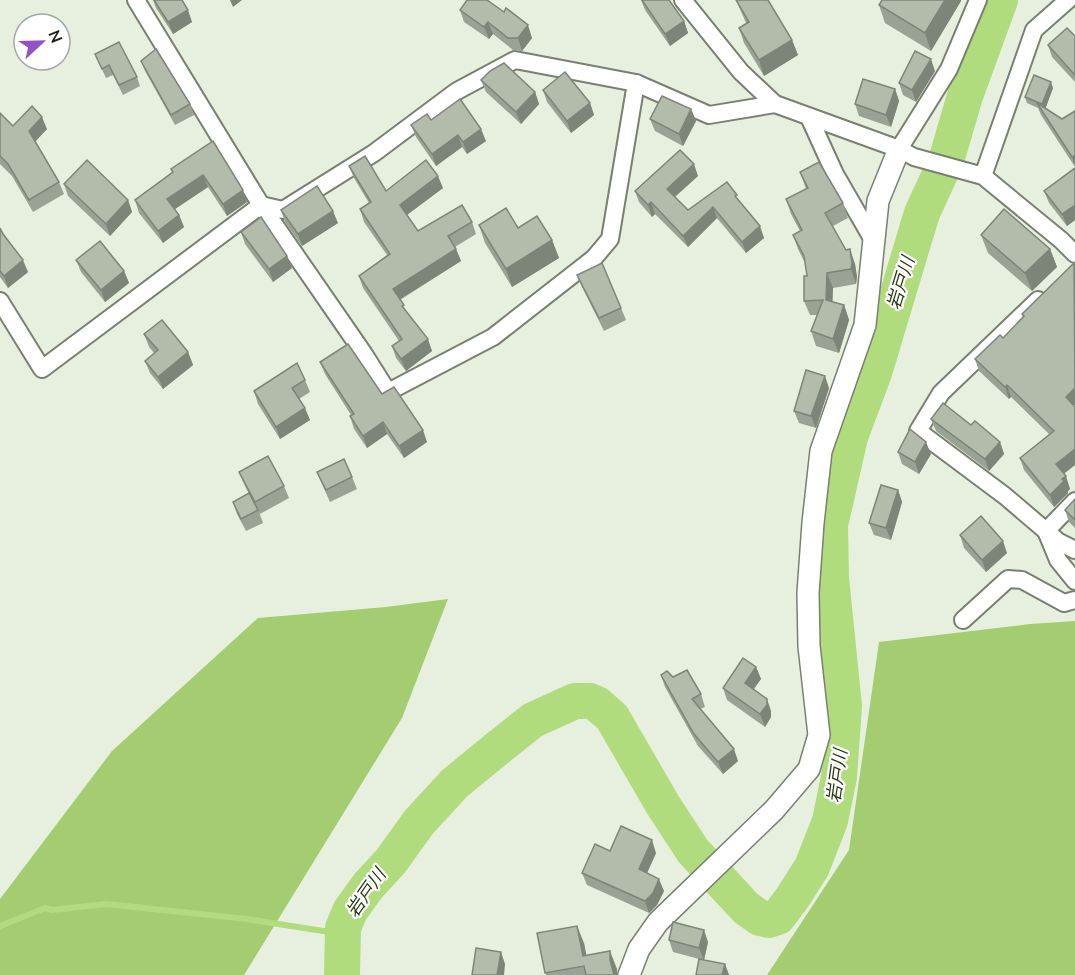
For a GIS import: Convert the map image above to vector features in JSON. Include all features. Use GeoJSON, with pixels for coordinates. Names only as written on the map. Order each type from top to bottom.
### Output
{"type":"FeatureCollection","features":[{"type":"Feature","properties":{"kind":"street"},"geometry":{"type":"LineString","coordinates":[[136,0],[261,205],[388,392],[493,337],[594,258],[610,239],[636,83]]}},
{"type":"Feature","properties":{"kind":"street"},"geometry":{"type":"LineString","coordinates":[[683,0],[741,72],[775,104],[907,153],[984,176],[1075,254]]}},
{"type":"Feature","properties":{"kind":"street"},"geometry":{"type":"LineString","coordinates":[[630,975],[639,949],[658,922],[774,810],[809,769],[819,735],[809,646],[808,593],[813,523],[822,451],[865,325],[878,201],[907,153],[949,69],[978,0]]}},
{"type":"Feature","properties":{"kind":"street"},"geometry":{"type":"LineString","coordinates":[[984,176],[1034,30],[1068,0]]}},
{"type":"Feature","properties":{"kind":"street"},"geometry":{"type":"LineString","coordinates":[[0,301],[42,369],[261,205],[283,210],[374,153],[457,91],[515,60],[636,83],[709,115],[775,104]]}},
{"type":"Feature","properties":{"kind":"street"},"geometry":{"type":"LineString","coordinates":[[809,117],[835,174],[873,240]]}},
{"type":"Feature","properties":{"kind":"street"},"geometry":{"type":"LineString","coordinates":[[1050,288],[941,393],[918,431],[1005,496],[1059,542],[1075,550]]}},
{"type":"Feature","properties":{"kind":"street"},"geometry":{"type":"LineString","coordinates":[[1046,531],[1075,501]]}},
{"type":"Feature","properties":{"kind":"street"},"geometry":{"type":"LineString","coordinates":[[1046,531],[1058,560],[1075,580]]}},
{"type":"Feature","properties":{"kind":"street"},"geometry":{"type":"LineString","coordinates":[[963,620],[1008,579],[1022,580],[1064,603],[1075,600]]}},
{"type":"Feature","properties":{"kind":"green space"},"geometry":{"type":"Polygon","coordinates":[[[448,599],[402,718],[244,975],[0,975],[0,899],[112,751],[258,618],[448,599]]]}},
{"type":"Feature","properties":{"kind":"green space"},"geometry":{"type":"Polygon","coordinates":[[[1075,621],[1075,975],[767,975],[849,850],[879,642],[1030,624],[1075,621]]]}},
{"type":"Feature","properties":{"kind":"building"},"geometry":{"type":"Polygon","coordinates":[[[154,0],[182,0],[188,10],[168,22],[154,0]]]}},
{"type":"Feature","properties":{"kind":"building"},"geometry":{"type":"Polygon","coordinates":[[[467,0],[487,0],[504,12],[506,8],[528,25],[518,38],[508,38],[488,22],[484,27],[460,10],[467,0]]]}},
{"type":"Feature","properties":{"kind":"building"},"geometry":{"type":"Polygon","coordinates":[[[642,0],[669,0],[684,21],[665,34],[642,0]]]}},
{"type":"Feature","properties":{"kind":"building"},"geometry":{"type":"Polygon","coordinates":[[[736,0],[768,0],[792,40],[759,60],[739,28],[749,22],[736,0]]]}},
{"type":"Feature","properties":{"kind":"building"},"geometry":{"type":"Polygon","coordinates":[[[882,0],[945,0],[925,33],[879,5],[882,0]]]}},
{"type":"Feature","properties":{"kind":"building"},"geometry":{"type":"Polygon","coordinates":[[[1067,28],[1075,36],[1075,75],[1048,45],[1067,28]]]}},
{"type":"Feature","properties":{"kind":"building"},"geometry":{"type":"Polygon","coordinates":[[[119,42],[137,77],[119,85],[109,65],[102,69],[95,54],[119,42]]]}},
{"type":"Feature","properties":{"kind":"building"},"geometry":{"type":"Polygon","coordinates":[[[156,49],[190,104],[171,115],[141,61],[156,49]]]}},
{"type":"Feature","properties":{"kind":"building"},"geometry":{"type":"Polygon","coordinates":[[[915,51],[931,59],[912,90],[899,83],[915,51]]]}},
{"type":"Feature","properties":{"kind":"building"},"geometry":{"type":"Polygon","coordinates":[[[504,63],[535,92],[516,112],[481,80],[490,71],[504,63]]]}},
{"type":"Feature","properties":{"kind":"building"},"geometry":{"type":"Polygon","coordinates":[[[565,72],[590,103],[567,121],[543,90],[565,72]]]}},
{"type":"Feature","properties":{"kind":"building"},"geometry":{"type":"Polygon","coordinates":[[[1034,75],[1051,82],[1042,104],[1025,97],[1034,75]]]}},
{"type":"Feature","properties":{"kind":"building"},"geometry":{"type":"Polygon","coordinates":[[[863,79],[895,89],[886,115],[855,104],[863,79]]]}},
{"type":"Feature","properties":{"kind":"building"},"geometry":{"type":"Polygon","coordinates":[[[662,96],[691,109],[679,134],[650,119],[662,96]]]}},
{"type":"Feature","properties":{"kind":"building"},"geometry":{"type":"Polygon","coordinates":[[[460,99],[481,129],[463,142],[458,135],[432,154],[411,125],[427,114],[431,120],[460,99]]]}},
{"type":"Feature","properties":{"kind":"building"},"geometry":{"type":"Polygon","coordinates":[[[1037,103],[1062,119],[1075,111],[1075,155],[1072,157],[1037,103]]]}},
{"type":"Feature","properties":{"kind":"building"},"geometry":{"type":"Polygon","coordinates":[[[32,106],[42,117],[29,131],[59,182],[29,200],[8,164],[0,156],[0,113],[13,126],[32,106]]]}},
{"type":"Feature","properties":{"kind":"building"},"geometry":{"type":"Polygon","coordinates":[[[213,141],[243,190],[223,204],[203,175],[167,199],[179,215],[158,231],[135,200],[173,172],[171,169],[213,141]]]}},
{"type":"Feature","properties":{"kind":"building"},"geometry":{"type":"Polygon","coordinates":[[[680,150],[694,164],[667,189],[688,210],[727,182],[737,195],[735,196],[760,226],[742,242],[713,207],[683,236],[651,202],[648,205],[635,191],[680,150]]]}},
{"type":"Feature","properties":{"kind":"building"},"geometry":{"type":"Polygon","coordinates":[[[365,156],[386,191],[426,160],[438,176],[400,205],[418,231],[462,205],[472,222],[448,236],[456,249],[393,289],[404,305],[402,306],[428,339],[401,359],[392,346],[402,339],[359,276],[390,254],[360,209],[371,202],[349,166],[365,156]]]}},
{"type":"Feature","properties":{"kind":"building"},"geometry":{"type":"Polygon","coordinates":[[[87,160],[128,200],[106,224],[64,184],[87,160]]]}},
{"type":"Feature","properties":{"kind":"building"},"geometry":{"type":"Polygon","coordinates":[[[819,162],[843,203],[825,213],[846,250],[850,249],[852,263],[851,269],[827,273],[826,300],[844,305],[833,339],[811,331],[823,300],[804,301],[804,276],[807,276],[804,256],[793,235],[802,230],[786,199],[808,188],[800,172],[819,162]]]}},
{"type":"Feature","properties":{"kind":"building"},"geometry":{"type":"Polygon","coordinates":[[[1075,168],[1075,205],[1062,214],[1044,191],[1075,168]]]}},
{"type":"Feature","properties":{"kind":"building"},"geometry":{"type":"Polygon","coordinates":[[[317,186],[333,211],[298,234],[281,210],[317,186]]]}},
{"type":"Feature","properties":{"kind":"building"},"geometry":{"type":"Polygon","coordinates":[[[506,208],[518,228],[537,216],[552,240],[506,269],[479,225],[506,208]]]}},
{"type":"Feature","properties":{"kind":"building"},"geometry":{"type":"Polygon","coordinates":[[[1004,209],[1050,249],[1025,273],[981,235],[1004,209]]]}},
{"type":"Feature","properties":{"kind":"building"},"geometry":{"type":"Polygon","coordinates":[[[261,217],[287,256],[269,269],[241,232],[261,217]]]}},
{"type":"Feature","properties":{"kind":"building"},"geometry":{"type":"Polygon","coordinates":[[[0,228],[23,260],[4,276],[0,271],[0,228]]]}},
{"type":"Feature","properties":{"kind":"building"},"geometry":{"type":"Polygon","coordinates":[[[100,241],[124,271],[101,290],[76,260],[100,241]]]}},
{"type":"Feature","properties":{"kind":"building"},"geometry":{"type":"Polygon","coordinates":[[[602,263],[621,308],[599,318],[577,275],[602,263]]]}},
{"type":"Feature","properties":{"kind":"building"},"geometry":{"type":"Polygon","coordinates":[[[1074,263],[1075,388],[1066,397],[1075,407],[1075,449],[1056,464],[1066,476],[1050,495],[1020,458],[1054,431],[1007,385],[1005,387],[975,359],[1000,335],[1003,338],[1024,316],[1022,314],[1074,263]]]}},
{"type":"Feature","properties":{"kind":"building"},"geometry":{"type":"Polygon","coordinates":[[[162,320],[188,352],[158,377],[145,361],[158,350],[144,334],[162,320]]]}},
{"type":"Feature","properties":{"kind":"building"},"geometry":{"type":"Polygon","coordinates":[[[348,344],[382,394],[394,387],[423,430],[399,446],[383,422],[363,436],[350,416],[354,414],[320,362],[348,344]]]}},
{"type":"Feature","properties":{"kind":"building"},"geometry":{"type":"Polygon","coordinates":[[[297,363],[305,380],[292,388],[305,408],[276,427],[254,391],[297,363]]]}},
{"type":"Feature","properties":{"kind":"building"},"geometry":{"type":"Polygon","coordinates":[[[806,370],[825,376],[811,416],[794,411],[806,370]]]}},
{"type":"Feature","properties":{"kind":"building"},"geometry":{"type":"Polygon","coordinates":[[[943,403],[971,425],[975,421],[1000,442],[985,459],[931,419],[943,403]]]}},
{"type":"Feature","properties":{"kind":"building"},"geometry":{"type":"Polygon","coordinates":[[[910,429],[926,442],[915,462],[898,452],[910,429]]]}},
{"type":"Feature","properties":{"kind":"building"},"geometry":{"type":"Polygon","coordinates":[[[268,456],[284,486],[255,502],[239,472],[268,456]]]}},
{"type":"Feature","properties":{"kind":"building"},"geometry":{"type":"Polygon","coordinates":[[[344,459],[352,477],[326,490],[317,472],[344,459]]]}},
{"type":"Feature","properties":{"kind":"building"},"geometry":{"type":"Polygon","coordinates":[[[881,485],[898,490],[886,528],[869,523],[881,485]]]}},
{"type":"Feature","properties":{"kind":"building"},"geometry":{"type":"Polygon","coordinates":[[[249,493],[258,510],[241,519],[233,502],[249,493]]]}},
{"type":"Feature","properties":{"kind":"building"},"geometry":{"type":"Polygon","coordinates":[[[1075,499],[1075,520],[1065,510],[1075,499]]]}},
{"type":"Feature","properties":{"kind":"building"},"geometry":{"type":"Polygon","coordinates":[[[981,516],[1003,541],[982,560],[960,535],[981,516]]]}},
{"type":"Feature","properties":{"kind":"building"},"geometry":{"type":"Polygon","coordinates":[[[743,658],[756,667],[745,683],[767,699],[767,705],[760,714],[723,688],[743,658]]]}},
{"type":"Feature","properties":{"kind":"building"},"geometry":{"type":"Polygon","coordinates":[[[687,670],[701,694],[692,699],[734,749],[718,762],[694,734],[661,675],[667,671],[673,677],[687,670]]]}},
{"type":"Feature","properties":{"kind":"building"},"geometry":{"type":"Polygon","coordinates":[[[621,826],[652,840],[639,869],[659,879],[653,893],[645,901],[582,873],[595,844],[610,851],[621,826]]]}},
{"type":"Feature","properties":{"kind":"building"},"geometry":{"type":"Polygon","coordinates":[[[673,922],[704,930],[699,948],[669,940],[673,922]]]}},
{"type":"Feature","properties":{"kind":"building"},"geometry":{"type":"Polygon","coordinates":[[[577,926],[583,956],[610,951],[614,975],[586,975],[584,966],[545,973],[537,933],[577,926]]]}},
{"type":"Feature","properties":{"kind":"building"},"geometry":{"type":"Polygon","coordinates":[[[476,948],[501,952],[497,975],[472,975],[476,948]]]}},
{"type":"Feature","properties":{"kind":"building"},"geometry":{"type":"Polygon","coordinates":[[[699,959],[725,964],[722,975],[696,975],[699,959]]]}},
{"type":"Feature","properties":{"kind":"waterway","name":"岩戸川"},"geometry":{"type":"LineString","coordinates":[[342,975],[343,928],[350,911],[419,822],[455,783],[533,720],[575,701],[590,701],[597,704],[612,717],[663,805],[693,851],[746,908],[760,918],[769,920],[778,917],[793,897],[812,867],[830,821],[839,777],[844,706],[831,578],[830,525],[850,437],[874,373],[922,213],[946,161],[965,96],[1000,0]]}},
{"type":"Feature","properties":{"kind":"waterway"},"geometry":{"type":"LineString","coordinates":[[0,926],[45,908],[52,910],[106,904],[247,919],[342,934]]}}]}
